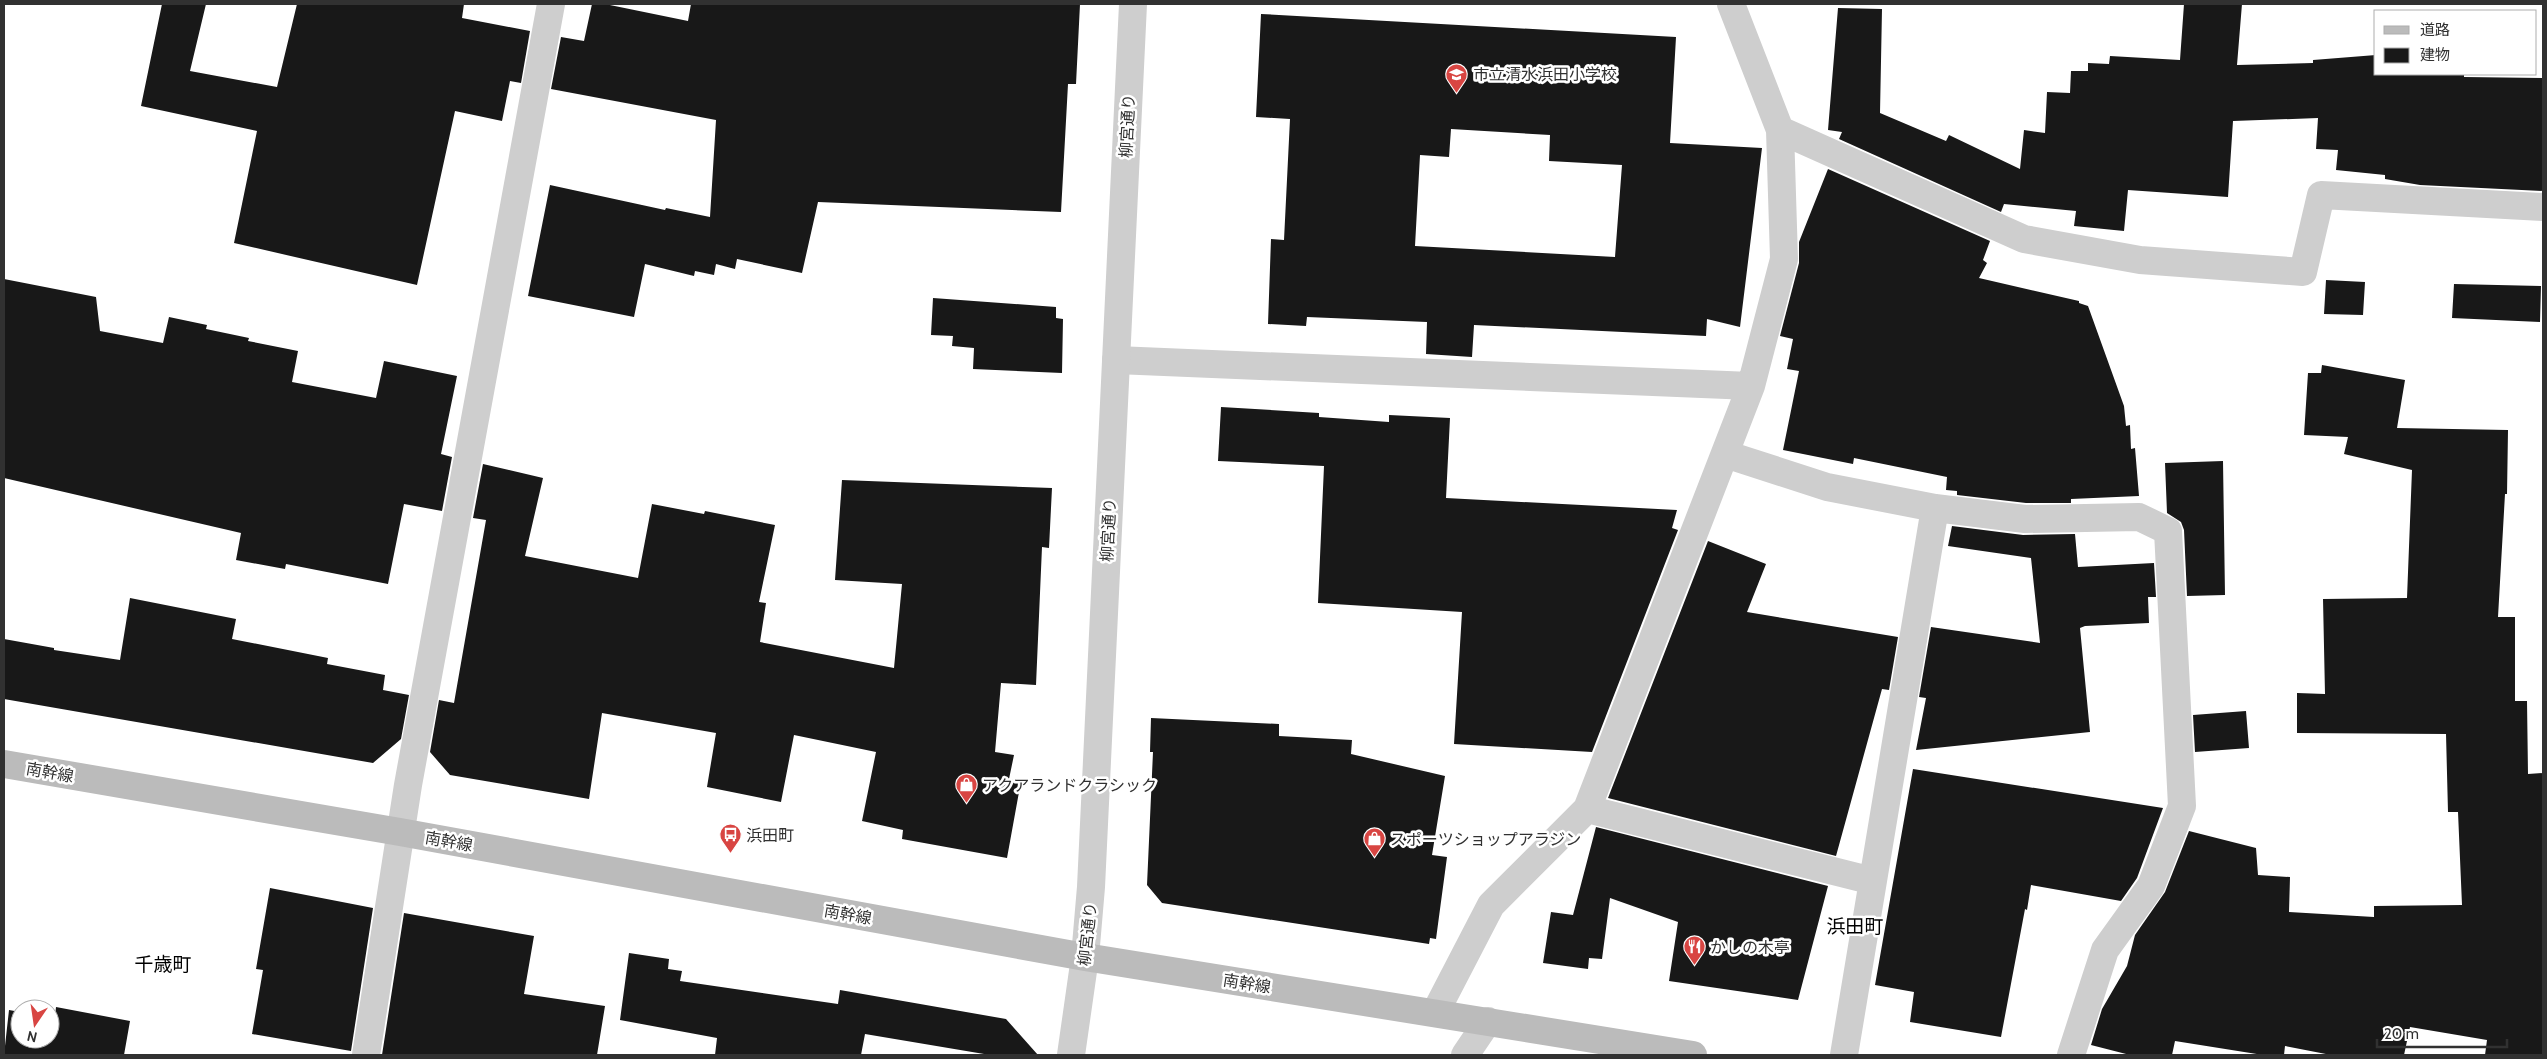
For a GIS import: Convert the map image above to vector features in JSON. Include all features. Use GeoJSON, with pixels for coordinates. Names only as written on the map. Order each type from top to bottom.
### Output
{"type":"FeatureCollection","features":[{"type":"Feature","properties":{"kind":"main road","name":"南幹線"},"geometry":{"type":"LineString","coordinates":[[4,764],[400,832],[1085,957],[1693,1055]]}},
{"type":"Feature","properties":{"kind":"street"},"geometry":{"type":"LineString","coordinates":[[366,1055],[400,832],[551,4]]}},
{"type":"Feature","properties":{"kind":"street","name":"柳宮通り"},"geometry":{"type":"LineString","coordinates":[[1070,1055],[1085,957],[1091,887],[1132,4]]}},
{"type":"Feature","properties":{"kind":"street"},"geometry":{"type":"LineString","coordinates":[[1435,1013],[1490,905],[1587,809],[1751,386],[1784,259],[1780,130],[1731,4]]}},
{"type":"Feature","properties":{"kind":"street"},"geometry":{"type":"LineString","coordinates":[[1780,130],[2024,240],[2140,260],[2303,272],[2321,195],[2543,207]]}},
{"type":"Feature","properties":{"kind":"street"},"geometry":{"type":"LineString","coordinates":[[1116,360],[1751,386]]}},
{"type":"Feature","properties":{"kind":"street"},"geometry":{"type":"LineString","coordinates":[[1725,454],[1827,487],[1936,508],[2025,519],[2139,517],[2168,531],[2182,806],[2151,886],[2106,950],[2071,1055]]}},
{"type":"Feature","properties":{"kind":"street"},"geometry":{"type":"LineString","coordinates":[[1844,1055],[1936,508]]}},
{"type":"Feature","properties":{"kind":"street"},"geometry":{"type":"LineString","coordinates":[[1587,809],[1872,881]]}},
{"type":"Feature","properties":{"kind":"street"},"geometry":{"type":"LineString","coordinates":[[1465,1055],[1488,1021]]}},
{"type":"Feature","properties":{"kind":"building"},"geometry":{"type":"Polygon","coordinates":[[[162,4],[206,4],[190,71],[277,87],[297,4],[464,4],[462,18],[530,31],[521,83],[510,81],[502,121],[455,111],[417,285],[234,243],[257,131],[141,106],[162,4]]]}},
{"type":"Feature","properties":{"kind":"building"},"geometry":{"type":"Polygon","coordinates":[[[592,4],[605,4],[688,21],[691,4],[1080,4],[1076,84],[1068,84],[1061,212],[818,202],[802,273],[737,259],[735,269],[716,264],[714,275],[695,271],[694,276],[645,264],[634,317],[528,296],[550,185],[665,210],[666,208],[710,217],[716,120],[551,89],[561,37],[584,41],[592,4]]]}},
{"type":"Feature","properties":{"kind":"building"},"geometry":{"type":"Polygon","coordinates":[[[2184,4],[2242,4],[2237,65],[2313,63],[2313,60],[2374,55],[2374,75],[2464,75],[2464,77],[2543,78],[2543,191],[2420,185],[2385,179],[2385,175],[2336,170],[2338,150],[2316,149],[2318,118],[2233,121],[2228,197],[2128,190],[2124,231],[2074,226],[2076,211],[2004,204],[2001,212],[1839,139],[1842,132],[1828,130],[1838,8],[1882,9],[1880,113],[1946,141],[1949,135],[2020,169],[2024,130],[2045,133],[2047,92],[2070,93],[2071,71],[2088,71],[2088,63],[2109,64],[2110,56],[2180,60],[2184,4]]]}},
{"type":"Feature","properties":{"kind":"building"},"geometry":{"type":"Polygon","coordinates":[[[1261,14],[1676,37],[1670,143],[1762,148],[1740,327],[1707,319],[1706,336],[1474,325],[1472,357],[1426,354],[1427,322],[1307,317],[1306,326],[1268,324],[1271,239],[1284,240],[1290,119],[1256,117],[1261,14]],[[1451,129],[1449,157],[1420,155],[1415,246],[1615,257],[1622,165],[1549,161],[1550,135],[1451,129]]]}},
{"type":"Feature","properties":{"kind":"building"},"geometry":{"type":"Polygon","coordinates":[[[1828,169],[1990,241],[1983,260],[1987,263],[1979,278],[2079,301],[2079,303],[2088,306],[2124,406],[2126,426],[2130,425],[2131,449],[2135,448],[2139,496],[2071,499],[2071,503],[2026,503],[1957,495],[1957,491],[1946,490],[1947,477],[1854,458],[1853,464],[1783,450],[1799,371],[1787,369],[1793,339],[1780,336],[1799,263],[1799,242],[1828,169]]]}},
{"type":"Feature","properties":{"kind":"building"},"geometry":{"type":"Polygon","coordinates":[[[4,279],[96,297],[100,331],[163,343],[169,317],[207,325],[206,329],[249,338],[248,341],[298,351],[292,382],[376,398],[384,361],[457,376],[441,454],[452,457],[442,511],[404,504],[388,584],[286,564],[285,569],[236,560],[241,533],[4,478],[4,279]]]}},
{"type":"Feature","properties":{"kind":"building"},"geometry":{"type":"Polygon","coordinates":[[[2326,280],[2365,282],[2363,315],[2324,314],[2326,280]]]}},
{"type":"Feature","properties":{"kind":"building"},"geometry":{"type":"Polygon","coordinates":[[[2454,284],[2541,286],[2540,322],[2452,318],[2454,284]]]}},
{"type":"Feature","properties":{"kind":"building"},"geometry":{"type":"Polygon","coordinates":[[[933,298],[1056,307],[1056,318],[1063,319],[1062,373],[973,369],[974,348],[952,346],[953,336],[931,335],[933,298]]]}},
{"type":"Feature","properties":{"kind":"building"},"geometry":{"type":"Polygon","coordinates":[[[2322,365],[2405,380],[2397,428],[2508,430],[2507,494],[2505,494],[2498,617],[2515,617],[2515,701],[2527,701],[2528,774],[2543,773],[2543,1055],[2485,1055],[2487,1040],[2410,1027],[2404,1055],[2331,1055],[2285,1046],[2284,1055],[2263,1055],[2175,1041],[2172,1055],[2130,1055],[2091,1045],[2102,1009],[2127,966],[2135,935],[2165,892],[2189,831],[2256,848],[2258,875],[2290,877],[2289,912],[2374,917],[2374,906],[2462,905],[2458,812],[2448,812],[2446,734],[2297,733],[2297,693],[2325,694],[2323,599],[2407,598],[2412,470],[2344,454],[2348,437],[2304,435],[2308,373],[2321,373],[2322,365]]]}},
{"type":"Feature","properties":{"kind":"building"},"geometry":{"type":"Polygon","coordinates":[[[1221,407],[1319,413],[1319,417],[1389,422],[1389,415],[1450,418],[1446,498],[1677,510],[1672,528],[1678,530],[1592,752],[1454,744],[1462,612],[1318,603],[1324,466],[1218,461],[1221,407]]]}},
{"type":"Feature","properties":{"kind":"building"},"geometry":{"type":"Polygon","coordinates":[[[2223,461],[2225,595],[2187,596],[2184,530],[2181,522],[2167,513],[2165,463],[2223,461]]]}},
{"type":"Feature","properties":{"kind":"building"},"geometry":{"type":"Polygon","coordinates":[[[483,464],[543,478],[525,556],[638,578],[652,504],[704,514],[705,511],[775,525],[759,602],[766,603],[760,642],[894,668],[902,584],[835,580],[842,480],[1052,488],[1049,548],[1042,547],[1036,685],[1001,683],[995,752],[1014,755],[1009,779],[1021,781],[1007,858],[902,839],[903,830],[862,821],[876,752],[794,735],[781,802],[707,787],[716,733],[602,713],[589,799],[450,775],[430,752],[439,700],[454,703],[486,520],[473,518],[483,464]]]}},
{"type":"Feature","properties":{"kind":"building"},"geometry":{"type":"Polygon","coordinates":[[[1952,526],[2023,535],[2075,534],[2078,567],[2154,563],[2156,597],[2148,597],[2149,623],[2085,626],[2080,628],[2090,732],[1916,750],[1926,698],[1919,697],[1931,627],[2040,643],[2031,558],[1948,546],[1952,526]]]}},
{"type":"Feature","properties":{"kind":"building"},"geometry":{"type":"Polygon","coordinates":[[[1708,541],[1766,564],[1747,612],[1898,637],[1889,690],[1882,689],[1836,856],[1608,798],[1708,541]]]}},
{"type":"Feature","properties":{"kind":"building"},"geometry":{"type":"Polygon","coordinates":[[[130,598],[236,619],[232,639],[328,658],[327,664],[385,675],[383,690],[409,695],[401,739],[373,763],[4,699],[4,639],[54,648],[54,650],[120,660],[130,598]]]}},
{"type":"Feature","properties":{"kind":"building"},"geometry":{"type":"Polygon","coordinates":[[[2246,711],[2249,748],[2195,752],[2193,715],[2246,711]]]}},
{"type":"Feature","properties":{"kind":"building"},"geometry":{"type":"Polygon","coordinates":[[[1151,718],[1279,724],[1279,736],[1352,740],[1351,754],[1445,776],[1432,855],[1447,857],[1436,939],[1430,938],[1429,944],[1162,903],[1147,885],[1153,752],[1150,752],[1151,718]]]}},
{"type":"Feature","properties":{"kind":"building"},"geometry":{"type":"Polygon","coordinates":[[[1913,769],[2163,808],[2137,878],[2121,901],[2031,885],[2001,1037],[1910,1022],[1914,992],[1875,985],[1913,769]]]}},
{"type":"Feature","properties":{"kind":"building"},"geometry":{"type":"Polygon","coordinates":[[[1596,827],[1828,886],[1798,1000],[1669,981],[1678,922],[1610,898],[1602,959],[1589,958],[1588,969],[1543,963],[1551,912],[1573,915],[1596,827]]]}},
{"type":"Feature","properties":{"kind":"building"},"geometry":{"type":"Polygon","coordinates":[[[270,888],[373,908],[351,1051],[252,1034],[263,970],[256,969],[270,888]]]}},
{"type":"Feature","properties":{"kind":"building"},"geometry":{"type":"Polygon","coordinates":[[[404,913],[534,936],[524,994],[605,1006],[597,1055],[382,1055],[404,913]]]}},
{"type":"Feature","properties":{"kind":"building"},"geometry":{"type":"Polygon","coordinates":[[[629,953],[669,959],[668,969],[682,971],[680,981],[838,1004],[840,990],[1006,1019],[1038,1055],[990,1055],[865,1034],[861,1055],[715,1055],[717,1038],[620,1020],[629,953]]]}},
{"type":"Feature","properties":{"kind":"building"},"geometry":{"type":"Polygon","coordinates":[[[60,1008],[130,1021],[124,1055],[4,1055],[9,1010],[10,1049],[60,1049],[60,1008]]]}},
{"type":"Feature","properties":{"kind":"place","name":"市立清水浜田小学校"},"geometry":{"type":"Point","coordinates":[1457,93]}},
{"type":"Feature","properties":{"kind":"place","name":"アクアランドクラシック"},"geometry":{"type":"Point","coordinates":[966,804]}},
{"type":"Feature","properties":{"kind":"place","name":"浜田町"},"geometry":{"type":"Point","coordinates":[730,854]}},
{"type":"Feature","properties":{"kind":"place","name":"スポーツショップアラジン"},"geometry":{"type":"Point","coordinates":[1374,858]}},
{"type":"Feature","properties":{"kind":"place","name":"かしの木亭"},"geometry":{"type":"Point","coordinates":[1694,966]}},
{"type":"Feature","properties":{"kind":"district","name":"浜田町"},"geometry":{"type":"Point","coordinates":[1855,926]}},
{"type":"Feature","properties":{"kind":"district","name":"千歳町"},"geometry":{"type":"Point","coordinates":[163,964]}}]}
